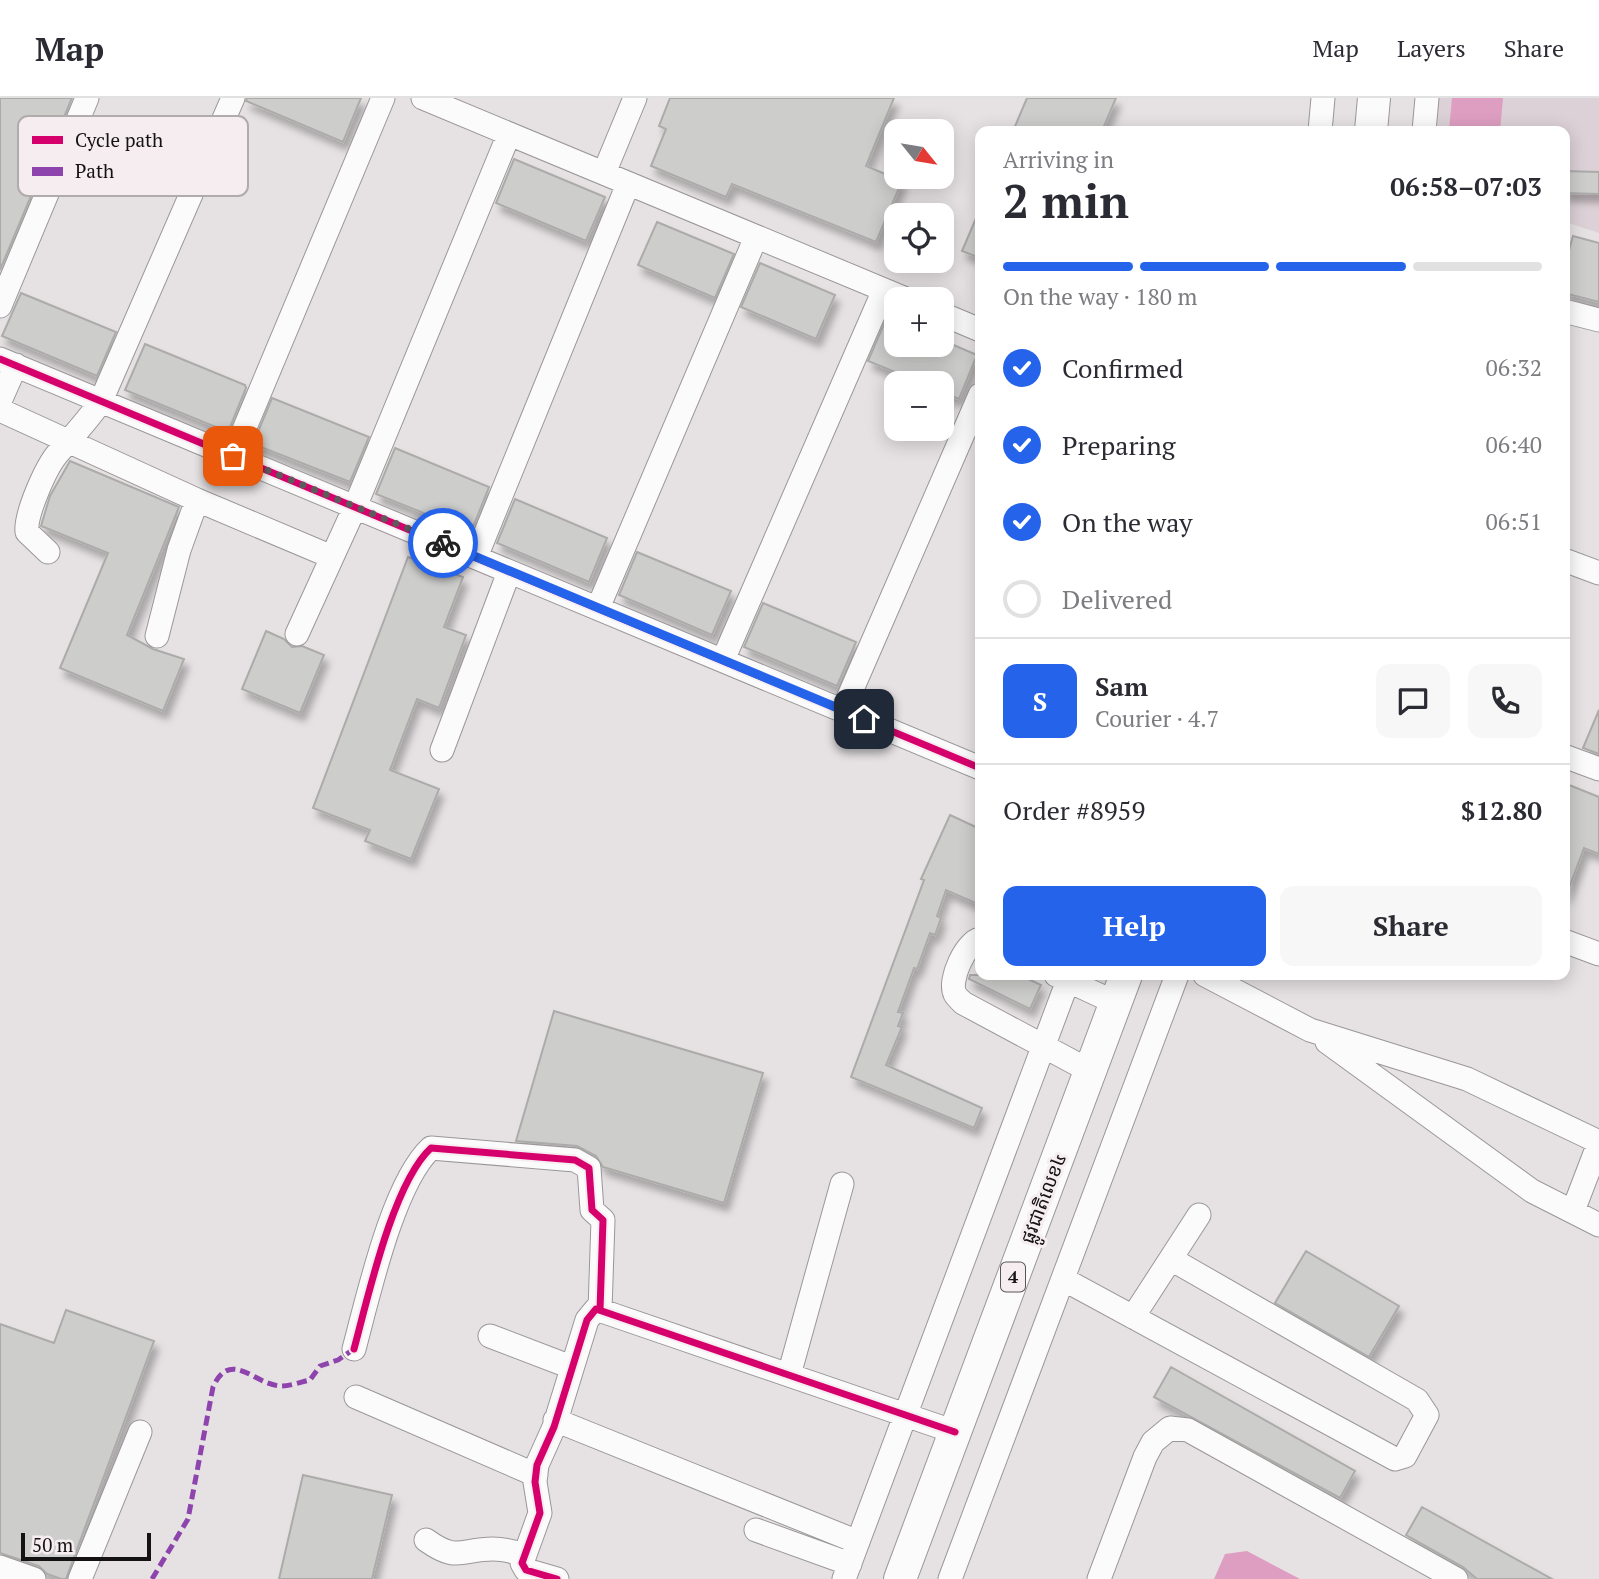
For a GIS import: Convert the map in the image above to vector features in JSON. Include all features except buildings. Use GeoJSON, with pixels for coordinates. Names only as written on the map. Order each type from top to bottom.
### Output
{"type":"FeatureCollection","features":[{"type":"Feature","properties":{"kind":"highway"},"geometry":{"type":"LineString","coordinates":[[1371,126],[1374,98]]}},
{"type":"Feature","properties":{"kind":"highway","name":"ផ្លូវជាតិលេខ៤"},"geometry":{"type":"LineString","coordinates":[[900,1579],[1121,989]]}},
{"type":"Feature","properties":{"kind":"street"},"geometry":{"type":"LineString","coordinates":[[79,116],[87,98]]}},
{"type":"Feature","properties":{"kind":"street"},"geometry":{"type":"LineString","coordinates":[[225,116],[233,98]]}},
{"type":"Feature","properties":{"kind":"street"},"geometry":{"type":"LineString","coordinates":[[233,456],[383,98]]}},
{"type":"Feature","properties":{"kind":"street"},"geometry":{"type":"LineString","coordinates":[[423,98],[884,290],[723,660]]}},
{"type":"Feature","properties":{"kind":"street"},"geometry":{"type":"LineString","coordinates":[[604,173],[635,98]]}},
{"type":"Feature","properties":{"kind":"street"},"geometry":{"type":"LineString","coordinates":[[1320,126],[1323,98]]}},
{"type":"Feature","properties":{"kind":"street"},"geometry":{"type":"LineString","coordinates":[[1424,126],[1427,98]]}},
{"type":"Feature","properties":{"kind":"street"},"geometry":{"type":"LineString","coordinates":[[297,634],[355,507],[509,134]]}},
{"type":"Feature","properties":{"kind":"street"},"geometry":{"type":"LineString","coordinates":[[476,557],[628,184]]}},
{"type":"Feature","properties":{"kind":"street"},"geometry":{"type":"LineString","coordinates":[[0,306],[46,196]]}},
{"type":"Feature","properties":{"kind":"street"},"geometry":{"type":"LineString","coordinates":[[48,552],[27,533],[26,522],[58,453],[69,443],[101,401],[190,196]]}},
{"type":"Feature","properties":{"kind":"street"},"geometry":{"type":"LineString","coordinates":[[598,608],[756,237]]}},
{"type":"Feature","properties":{"kind":"street"},"geometry":{"type":"LineString","coordinates":[[1570,313],[1599,320]]}},
{"type":"Feature","properties":{"kind":"street"},"geometry":{"type":"LineString","coordinates":[[954,319],[975,328]]}},
{"type":"Feature","properties":{"kind":"street"},"geometry":{"type":"LineString","coordinates":[[0,401],[8,362],[843,710],[975,759]]}},
{"type":"Feature","properties":{"kind":"street"},"geometry":{"type":"LineString","coordinates":[[843,710],[975,407]]}},
{"type":"Feature","properties":{"kind":"street"},"geometry":{"type":"LineString","coordinates":[[0,410],[197,500],[332,556]]}},
{"type":"Feature","properties":{"kind":"street"},"geometry":{"type":"LineString","coordinates":[[157,636],[179,550],[197,500]]}},
{"type":"Feature","properties":{"kind":"street"},"geometry":{"type":"LineString","coordinates":[[1570,562],[1599,573]]}},
{"type":"Feature","properties":{"kind":"street"},"geometry":{"type":"LineString","coordinates":[[442,750],[509,572]]}},
{"type":"Feature","properties":{"kind":"street"},"geometry":{"type":"LineString","coordinates":[[1570,758],[1599,769]]}},
{"type":"Feature","properties":{"kind":"street"},"geometry":{"type":"LineString","coordinates":[[975,942],[968,945],[953,984],[955,995],[963,1003],[1090,1072]]}},
{"type":"Feature","properties":{"kind":"street"},"geometry":{"type":"LineString","coordinates":[[1570,943],[1599,954]]}},
{"type":"Feature","properties":{"kind":"street"},"geometry":{"type":"LineString","coordinates":[[756,1530],[847,1572],[1043,1047],[1064,980]]}},
{"type":"Feature","properties":{"kind":"street"},"geometry":{"type":"LineString","coordinates":[[1079,980],[1121,989]]}},
{"type":"Feature","properties":{"kind":"street"},"geometry":{"type":"LineString","coordinates":[[950,1579],[1175,980]]}},
{"type":"Feature","properties":{"kind":"street"},"geometry":{"type":"LineString","coordinates":[[1215,980],[1310,1030],[1532,1191],[1599,1225]]}},
{"type":"Feature","properties":{"kind":"street"},"geometry":{"type":"LineString","coordinates":[[1310,1030],[1467,1079],[1599,1142],[1573,1212]]}},
{"type":"Feature","properties":{"kind":"street"},"geometry":{"type":"LineString","coordinates":[[354,1349],[381,1248],[413,1170],[431,1148],[575,1160],[589,1168],[592,1209],[603,1220],[600,1310]]}},
{"type":"Feature","properties":{"kind":"street"},"geometry":{"type":"LineString","coordinates":[[789,1376],[842,1184]]}},
{"type":"Feature","properties":{"kind":"street"},"geometry":{"type":"LineString","coordinates":[[1133,1317],[1199,1215]]}},
{"type":"Feature","properties":{"kind":"street"},"geometry":{"type":"LineString","coordinates":[[1063,1279],[1395,1459],[1405,1456],[1427,1415],[1417,1400],[1171,1259]]}},
{"type":"Feature","properties":{"kind":"street"},"geometry":{"type":"LineString","coordinates":[[557,1579],[523,1567],[540,1513],[536,1475],[591,1312],[600,1310],[955,1432]]}},
{"type":"Feature","properties":{"kind":"street"},"geometry":{"type":"LineString","coordinates":[[490,1336],[571,1367]]}},
{"type":"Feature","properties":{"kind":"street"},"geometry":{"type":"LineString","coordinates":[[356,1397],[536,1475]]}},
{"type":"Feature","properties":{"kind":"street"},"geometry":{"type":"LineString","coordinates":[[555,1420],[858,1542]]}},
{"type":"Feature","properties":{"kind":"street"},"geometry":{"type":"LineString","coordinates":[[1099,1579],[1145,1457],[1153,1442],[1170,1428],[1188,1430],[1456,1579]]}},
{"type":"Feature","properties":{"kind":"street"},"geometry":{"type":"LineString","coordinates":[[80,1579],[140,1432]]}},
{"type":"Feature","properties":{"kind":"street"},"geometry":{"type":"LineString","coordinates":[[426,1540],[442,1552],[463,1555],[490,1549],[526,1555]]}},
{"type":"Feature","properties":{"kind":"street"},"geometry":{"type":"LineString","coordinates":[[0,1567],[34,1579]]}},
{"type":"Feature","properties":{"kind":"shaded area"},"geometry":{"type":"Polygon","coordinates":[[[1436,98],[1599,98],[1599,233],[1570,224],[1570,126],[1433,126],[1436,98]]]}},
{"type":"Feature","properties":{"kind":"shaded area"},"geometry":{"type":"Polygon","coordinates":[[[1452,98],[1503,98],[1500,126],[1449,126],[1452,98]]]}},
{"type":"Feature","properties":{"kind":"shaded area"},"geometry":{"type":"Polygon","coordinates":[[[1247,1551],[1300,1579],[1214,1579],[1225,1554],[1247,1551]]]}},
{"type":"Feature","properties":{"kind":"marked path"},"geometry":{"type":"LineString","coordinates":[[152,1579],[188,1519],[213,1387],[220,1376],[227,1370],[235,1369],[271,1384],[292,1385],[310,1380],[320,1366],[338,1360],[354,1349]]}},
{"type":"Feature","properties":{"kind":"cycle path"},"geometry":{"type":"LineString","coordinates":[[0,359],[975,766]]}},
{"type":"Feature","properties":{"kind":"cycle path"},"geometry":{"type":"LineString","coordinates":[[354,1349],[374,1272],[394,1213],[417,1165],[431,1148],[575,1160],[589,1168],[592,1210],[603,1220],[600,1310]]}},
{"type":"Feature","properties":{"kind":"cycle path"},"geometry":{"type":"LineString","coordinates":[[557,1579],[526,1570],[522,1563],[540,1513],[535,1482],[537,1465],[554,1427],[587,1320],[596,1309],[955,1432]]}},
{"type":"Feature","properties":{"kind":"way so far"},"geometry":{"type":"LineString","coordinates":[[233,456],[443,543]]}},
{"type":"Feature","properties":{"kind":"route"},"geometry":{"type":"LineString","coordinates":[[443,543],[864,719]]}}]}
